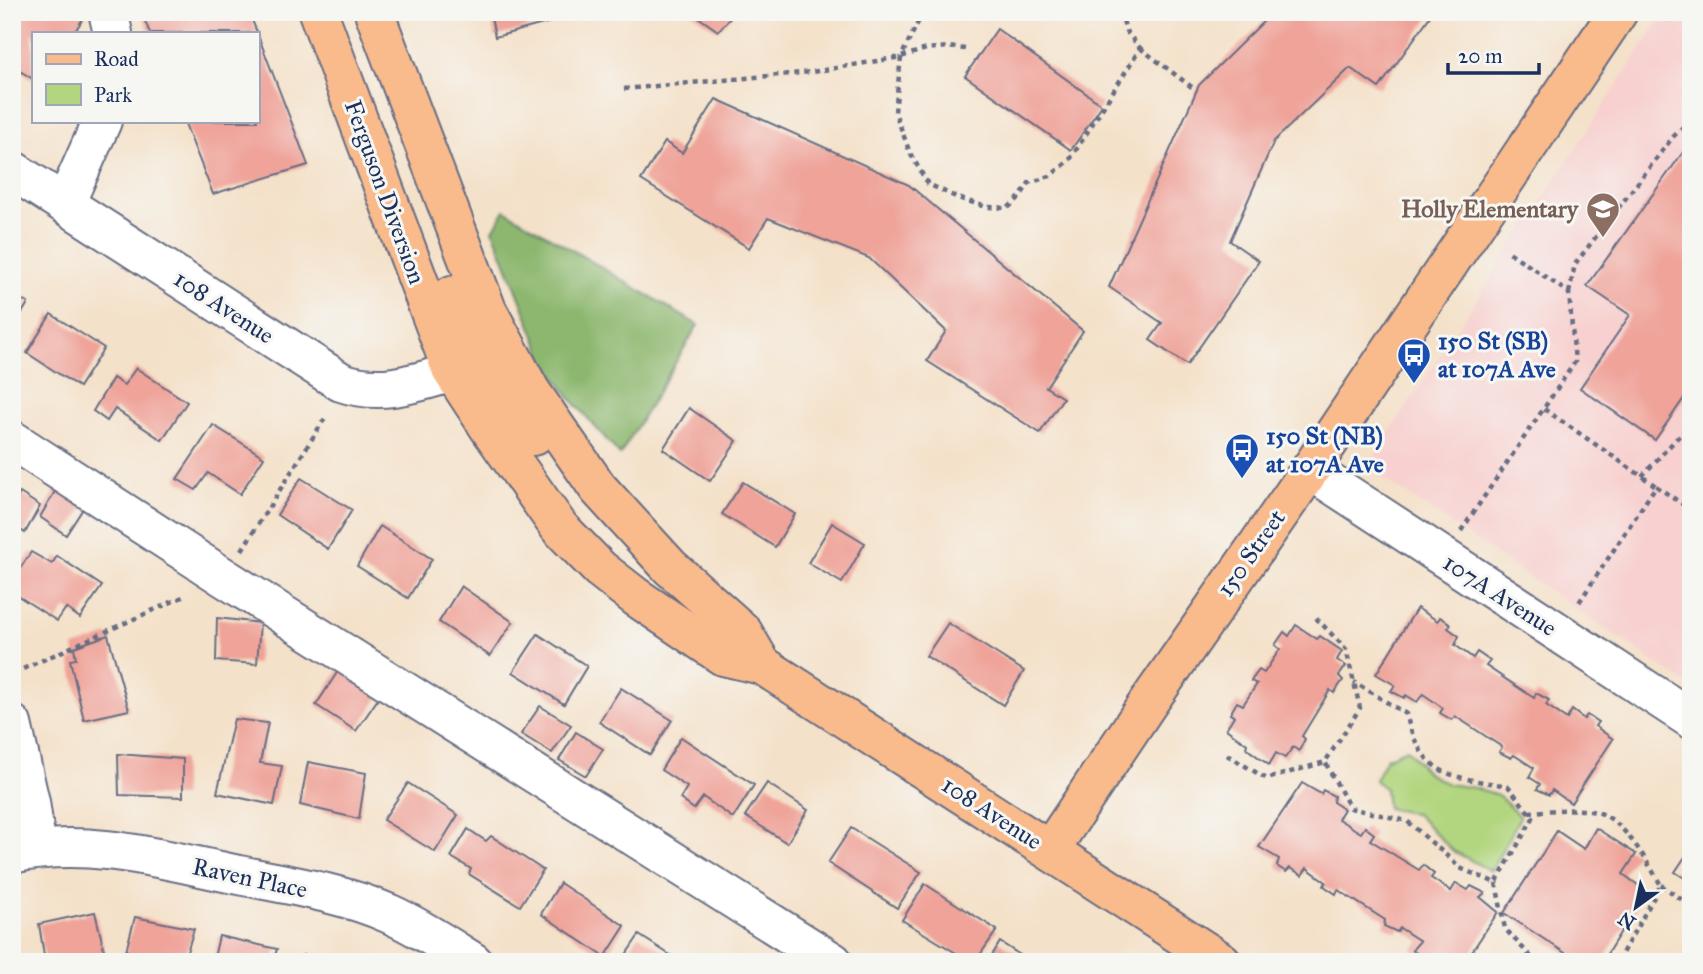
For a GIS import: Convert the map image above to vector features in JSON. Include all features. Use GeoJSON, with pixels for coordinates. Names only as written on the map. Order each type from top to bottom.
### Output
{"type":"FeatureCollection","features":[{"type":"Feature","properties":{"kind":"main road","name":"Ferguson Diversion"},"geometry":{"type":"LineString","coordinates":[[318,12],[481,365]]}},
{"type":"Feature","properties":{"kind":"main road"},"geometry":{"type":"LineString","coordinates":[[374,12],[397,75],[384,120],[481,365]]}},
{"type":"Feature","properties":{"kind":"main road","name":"150 Street"},"geometry":{"type":"LineString","coordinates":[[1050,850],[1618,12]]}},
{"type":"Feature","properties":{"kind":"main road","name":"108 Avenue"},"geometry":{"type":"LineString","coordinates":[[481,365],[564,476],[620,512],[670,567],[742,631],[762,665]]}},
{"type":"Feature","properties":{"kind":"main road","name":"108 Avenue"},"geometry":{"type":"LineString","coordinates":[[481,365],[559,527],[600,569],[723,656],[762,665],[1222,962]]}},
{"type":"Feature","properties":{"kind":"street"},"geometry":{"type":"LineString","coordinates":[[108,12],[113,32]]}},
{"type":"Feature","properties":{"kind":"street"},"geometry":{"type":"LineString","coordinates":[[65,204],[102,122]]}},
{"type":"Feature","properties":{"kind":"street","name":"108 Avenue"},"geometry":{"type":"LineString","coordinates":[[12,170],[341,382],[356,387],[387,389],[481,365]]}},
{"type":"Feature","properties":{"kind":"street"},"geometry":{"type":"LineString","coordinates":[[12,440],[225,578],[833,962]]}},
{"type":"Feature","properties":{"kind":"street","name":"107A Avenue"},"geometry":{"type":"LineString","coordinates":[[1310,470],[1691,719]]}},
{"type":"Feature","properties":{"kind":"street"},"geometry":{"type":"LineString","coordinates":[[12,724],[30,802],[25,852]]}},
{"type":"Feature","properties":{"kind":"street","name":"Raven Place"},"geometry":{"type":"LineString","coordinates":[[25,852],[85,848],[124,852],[315,891],[389,914],[474,962]]}},
{"type":"Feature","properties":{"kind":"path"},"geometry":{"type":"LineString","coordinates":[[923,12],[901,57],[895,112],[910,153],[928,184],[986,207],[1008,208],[1020,197],[1029,183],[1050,176],[1069,161],[1105,108],[1140,48]]}},
{"type":"Feature","properties":{"kind":"path"},"geometry":{"type":"LineString","coordinates":[[1121,12],[1126,31],[1140,48],[1197,91]]}},
{"type":"Feature","properties":{"kind":"path"},"geometry":{"type":"LineString","coordinates":[[624,89],[812,72],[901,57],[926,49],[965,49]]}},
{"type":"Feature","properties":{"kind":"path"},"geometry":{"type":"LineString","coordinates":[[1456,538],[1575,362],[1569,293],[1575,264],[1673,137],[1691,119]]}},
{"type":"Feature","properties":{"kind":"path"},"geometry":{"type":"LineString","coordinates":[[1506,250],[1569,293]]}},
{"type":"Feature","properties":{"kind":"path"},"geometry":{"type":"LineString","coordinates":[[1543,409],[1691,510]]}},
{"type":"Feature","properties":{"kind":"path"},"geometry":{"type":"LineString","coordinates":[[242,551],[327,415]]}},
{"type":"Feature","properties":{"kind":"path"},"geometry":{"type":"LineString","coordinates":[[1642,476],[1691,423]]}},
{"type":"Feature","properties":{"kind":"path"},"geometry":{"type":"LineString","coordinates":[[1516,449],[1523,454]]}},
{"type":"Feature","properties":{"kind":"path"},"geometry":{"type":"LineString","coordinates":[[1577,605],[1656,486]]}},
{"type":"Feature","properties":{"kind":"path"},"geometry":{"type":"LineString","coordinates":[[14,673],[198,590]]}},
{"type":"Feature","properties":{"kind":"path"},"geometry":{"type":"LineString","coordinates":[[1227,755],[1267,779],[1325,762],[1360,708],[1346,649],[1315,618]]}},
{"type":"Feature","properties":{"kind":"path"},"geometry":{"type":"LineString","coordinates":[[1354,682],[1406,714],[1413,738],[1432,766],[1458,777],[1508,786],[1533,818],[1496,883],[1505,929],[1536,962]]}},
{"type":"Feature","properties":{"kind":"path"},"geometry":{"type":"LineString","coordinates":[[1325,762],[1350,808],[1407,821],[1462,869],[1496,883]]}},
{"type":"Feature","properties":{"kind":"path"},"geometry":{"type":"LineString","coordinates":[[1528,812],[1573,809],[1599,812],[1624,831],[1641,852],[1661,885],[1691,906]]}},
{"type":"Feature","properties":{"kind":"path"},"geometry":{"type":"LineString","coordinates":[[1617,962],[1661,885]]}},
{"type":"Feature","properties":{"kind":"shaded area","name":"Holly Elementary"},"geometry":{"type":"Polygon","coordinates":[[[1665,12],[1691,12],[1691,687],[1367,467],[1665,12]]]}},
{"type":"Feature","properties":{"kind":"green space"},"geometry":{"type":"Polygon","coordinates":[[[505,210],[698,325],[620,455],[570,398],[544,359],[493,230],[505,210]]]}},
{"type":"Feature","properties":{"kind":"green space"},"geometry":{"type":"Polygon","coordinates":[[[1407,749],[1428,774],[1448,784],[1498,795],[1520,817],[1491,871],[1453,851],[1416,814],[1387,808],[1385,789],[1375,780],[1386,758],[1407,749]]]}},
{"type":"Feature","properties":{"kind":"building"},"geometry":{"type":"Polygon","coordinates":[[[12,12],[87,12],[75,32],[32,32],[32,78],[12,66],[12,12]]]}},
{"type":"Feature","properties":{"kind":"building"},"geometry":{"type":"Polygon","coordinates":[[[141,12],[249,12],[257,32],[150,32],[141,12]]]}},
{"type":"Feature","properties":{"kind":"building"},"geometry":{"type":"Polygon","coordinates":[[[490,12],[584,12],[584,13],[495,37],[490,12]]]}},
{"type":"Feature","properties":{"kind":"building"},"geometry":{"type":"Polygon","coordinates":[[[691,12],[736,12],[718,31],[691,12]]]}},
{"type":"Feature","properties":{"kind":"building"},"geometry":{"type":"Polygon","coordinates":[[[1273,12],[1433,12],[1379,88],[1350,68],[1274,141],[1230,241],[1259,261],[1187,365],[1150,340],[1162,323],[1109,287],[1199,85],[1273,12]]]}},
{"type":"Feature","properties":{"kind":"building"},"geometry":{"type":"Polygon","coordinates":[[[997,29],[1102,105],[1071,150],[965,76],[997,29]]]}},
{"type":"Feature","properties":{"kind":"building"},"geometry":{"type":"Polygon","coordinates":[[[259,38],[308,165],[213,194],[184,122],[259,122],[259,38]]]}},
{"type":"Feature","properties":{"kind":"building"},"geometry":{"type":"Polygon","coordinates":[[[716,99],[909,185],[1083,331],[1046,387],[1063,398],[1040,433],[927,361],[946,331],[869,258],[768,218],[749,248],[641,180],[665,142],[682,153],[716,99]]]}},
{"type":"Feature","properties":{"kind":"building"},"geometry":{"type":"Polygon","coordinates":[[[1691,141],[1691,388],[1655,440],[1580,388],[1630,315],[1587,286],[1691,141]]]}},
{"type":"Feature","properties":{"kind":"building"},"geometry":{"type":"Polygon","coordinates":[[[12,294],[28,303],[12,329],[12,294]]]}},
{"type":"Feature","properties":{"kind":"building"},"geometry":{"type":"Polygon","coordinates":[[[51,314],[104,348],[79,387],[27,353],[51,314]]]}},
{"type":"Feature","properties":{"kind":"building"},"geometry":{"type":"Polygon","coordinates":[[[136,368],[187,402],[162,440],[115,409],[107,421],[93,411],[113,378],[124,385],[136,368]]]}},
{"type":"Feature","properties":{"kind":"building"},"geometry":{"type":"Polygon","coordinates":[[[689,408],[737,441],[710,481],[663,449],[689,408]]]}},
{"type":"Feature","properties":{"kind":"building"},"geometry":{"type":"Polygon","coordinates":[[[213,425],[264,457],[240,494],[208,473],[196,490],[177,479],[213,425]]]}},
{"type":"Feature","properties":{"kind":"building"},"geometry":{"type":"Polygon","coordinates":[[[301,478],[352,510],[328,549],[277,515],[301,478]]]}},
{"type":"Feature","properties":{"kind":"building"},"geometry":{"type":"Polygon","coordinates":[[[743,482],[795,514],[775,547],[722,514],[743,482]]]}},
{"type":"Feature","properties":{"kind":"building"},"geometry":{"type":"Polygon","coordinates":[[[57,488],[84,507],[66,535],[40,517],[57,488]]]}},
{"type":"Feature","properties":{"kind":"building"},"geometry":{"type":"Polygon","coordinates":[[[20,493],[40,506],[25,533],[12,524],[12,506],[20,493]]]}},
{"type":"Feature","properties":{"kind":"building"},"geometry":{"type":"Polygon","coordinates":[[[832,523],[865,543],[842,583],[808,563],[832,523]]]}},
{"type":"Feature","properties":{"kind":"building"},"geometry":{"type":"Polygon","coordinates":[[[380,526],[432,559],[408,598],[357,566],[380,526]]]}},
{"type":"Feature","properties":{"kind":"building"},"geometry":{"type":"Polygon","coordinates":[[[31,552],[52,564],[57,556],[102,586],[80,618],[66,608],[57,621],[12,592],[12,581],[31,552]]]}},
{"type":"Feature","properties":{"kind":"building"},"geometry":{"type":"Polygon","coordinates":[[[461,586],[513,622],[490,656],[439,622],[461,586]]]}},
{"type":"Feature","properties":{"kind":"building"},"geometry":{"type":"Polygon","coordinates":[[[1417,608],[1438,621],[1440,617],[1451,624],[1448,628],[1459,636],[1455,645],[1473,658],[1477,652],[1490,661],[1486,666],[1534,698],[1536,693],[1549,700],[1546,705],[1567,719],[1572,710],[1584,719],[1587,715],[1598,722],[1595,726],[1613,739],[1571,803],[1552,790],[1549,795],[1537,789],[1540,784],[1529,777],[1534,768],[1514,755],[1511,758],[1499,752],[1502,747],[1455,716],[1452,720],[1440,713],[1443,708],[1423,694],[1417,702],[1406,695],[1404,698],[1391,691],[1395,685],[1376,674],[1417,608]]]}},
{"type":"Feature","properties":{"kind":"building"},"geometry":{"type":"Polygon","coordinates":[[[217,618],[260,623],[257,664],[216,661],[217,618]]]}},
{"type":"Feature","properties":{"kind":"building"},"geometry":{"type":"Polygon","coordinates":[[[948,623],[1024,671],[1003,705],[926,656],[948,623]]]}},
{"type":"Feature","properties":{"kind":"building"},"geometry":{"type":"Polygon","coordinates":[[[1296,625],[1317,639],[1320,636],[1342,651],[1337,660],[1346,666],[1339,676],[1343,680],[1334,693],[1330,690],[1302,736],[1305,739],[1299,751],[1293,747],[1285,758],[1276,753],[1269,765],[1226,729],[1234,716],[1230,714],[1237,702],[1243,705],[1257,684],[1251,681],[1259,670],[1264,673],[1280,649],[1275,645],[1284,632],[1289,636],[1296,625]]]}},
{"type":"Feature","properties":{"kind":"building"},"geometry":{"type":"Polygon","coordinates":[[[538,634],[587,666],[564,704],[513,672],[538,634]]]}},
{"type":"Feature","properties":{"kind":"building"},"geometry":{"type":"Polygon","coordinates":[[[108,635],[129,710],[84,720],[70,660],[76,659],[74,647],[108,635]]]}},
{"type":"Feature","properties":{"kind":"building"},"geometry":{"type":"Polygon","coordinates":[[[340,668],[382,693],[356,731],[316,705],[340,668]]]}},
{"type":"Feature","properties":{"kind":"building"},"geometry":{"type":"Polygon","coordinates":[[[621,688],[672,720],[650,755],[599,722],[621,688]]]}},
{"type":"Feature","properties":{"kind":"building"},"geometry":{"type":"Polygon","coordinates":[[[540,706],[571,725],[552,753],[521,734],[540,706]]]}},
{"type":"Feature","properties":{"kind":"building"},"geometry":{"type":"Polygon","coordinates":[[[234,719],[268,723],[260,763],[282,766],[274,805],[217,793],[234,719]]]}},
{"type":"Feature","properties":{"kind":"building"},"geometry":{"type":"Polygon","coordinates":[[[576,732],[603,749],[586,776],[559,760],[576,732]]]}},
{"type":"Feature","properties":{"kind":"building"},"geometry":{"type":"Polygon","coordinates":[[[681,737],[754,785],[733,818],[703,797],[694,809],[680,799],[687,787],[661,770],[681,737]]]}},
{"type":"Feature","properties":{"kind":"building"},"geometry":{"type":"Polygon","coordinates":[[[118,754],[183,759],[183,797],[119,795],[118,754]]]}},
{"type":"Feature","properties":{"kind":"building"},"geometry":{"type":"Polygon","coordinates":[[[308,762],[366,773],[359,819],[300,805],[308,762]]]}},
{"type":"Feature","properties":{"kind":"building"},"geometry":{"type":"Polygon","coordinates":[[[408,783],[458,815],[435,852],[383,820],[408,783]]]}},
{"type":"Feature","properties":{"kind":"building"},"geometry":{"type":"Polygon","coordinates":[[[767,783],[808,810],[787,843],[745,816],[767,783]]]}},
{"type":"Feature","properties":{"kind":"building"},"geometry":{"type":"Polygon","coordinates":[[[1302,783],[1321,794],[1323,790],[1334,796],[1333,802],[1344,809],[1338,819],[1361,833],[1365,827],[1374,834],[1370,840],[1419,870],[1423,865],[1434,874],[1431,878],[1451,891],[1456,883],[1468,890],[1471,886],[1485,893],[1480,897],[1498,912],[1465,962],[1422,962],[1425,958],[1412,950],[1420,941],[1400,928],[1397,932],[1384,926],[1385,920],[1338,890],[1336,894],[1324,886],[1326,882],[1307,868],[1302,875],[1290,868],[1286,872],[1277,866],[1279,859],[1259,847],[1302,783]]]}},
{"type":"Feature","properties":{"kind":"building"},"geometry":{"type":"Polygon","coordinates":[[[851,828],[921,872],[897,908],[828,863],[851,828]]]}},
{"type":"Feature","properties":{"kind":"building"},"geometry":{"type":"Polygon","coordinates":[[[1596,828],[1636,854],[1623,874],[1646,891],[1602,962],[1579,962],[1504,913],[1557,831],[1584,849],[1596,828]]]}},
{"type":"Feature","properties":{"kind":"building"},"geometry":{"type":"Polygon","coordinates":[[[468,829],[486,841],[491,836],[543,870],[520,906],[469,874],[471,869],[451,857],[468,829]]]}},
{"type":"Feature","properties":{"kind":"building"},"geometry":{"type":"Polygon","coordinates":[[[1691,848],[1691,882],[1675,872],[1691,848]]]}},
{"type":"Feature","properties":{"kind":"building"},"geometry":{"type":"Polygon","coordinates":[[[560,883],[625,926],[605,957],[541,914],[560,883]]]}},
{"type":"Feature","properties":{"kind":"building"},"geometry":{"type":"Polygon","coordinates":[[[925,884],[997,930],[975,962],[902,920],[925,884]]]}},
{"type":"Feature","properties":{"kind":"building"},"geometry":{"type":"Polygon","coordinates":[[[95,912],[105,954],[69,962],[45,962],[39,924],[95,912]]]}},
{"type":"Feature","properties":{"kind":"building"},"geometry":{"type":"Polygon","coordinates":[[[135,917],[194,929],[184,962],[123,962],[135,917]]]}},
{"type":"Feature","properties":{"kind":"building"},"geometry":{"type":"Polygon","coordinates":[[[639,935],[681,962],[621,962],[639,935]]]}},
{"type":"Feature","properties":{"kind":"building"},"geometry":{"type":"Polygon","coordinates":[[[219,936],[277,949],[273,962],[213,962],[219,936]]]}},
{"type":"Feature","properties":{"kind":"building"},"geometry":{"type":"Polygon","coordinates":[[[13,940],[19,962],[12,962],[13,940]]]}},
{"type":"Feature","properties":{"kind":"building"},"geometry":{"type":"Polygon","coordinates":[[[1000,942],[1031,962],[988,962],[1000,942]]]}},
{"type":"Feature","properties":{"kind":"building"},"geometry":{"type":"Polygon","coordinates":[[[303,955],[323,961],[323,962],[302,962],[303,955]]]}},
{"type":"Feature","properties":{"kind":"place","name":"Holly Elementary"},"geometry":{"type":"Point","coordinates":[1603,239]}},
{"type":"Feature","properties":{"kind":"place","name":"150 St (SB) at 107A Ave"},"geometry":{"type":"Point","coordinates":[1414,385]}},
{"type":"Feature","properties":{"kind":"place","name":"150 St (NB) at 107A Ave"},"geometry":{"type":"Point","coordinates":[1242,480]}}]}
